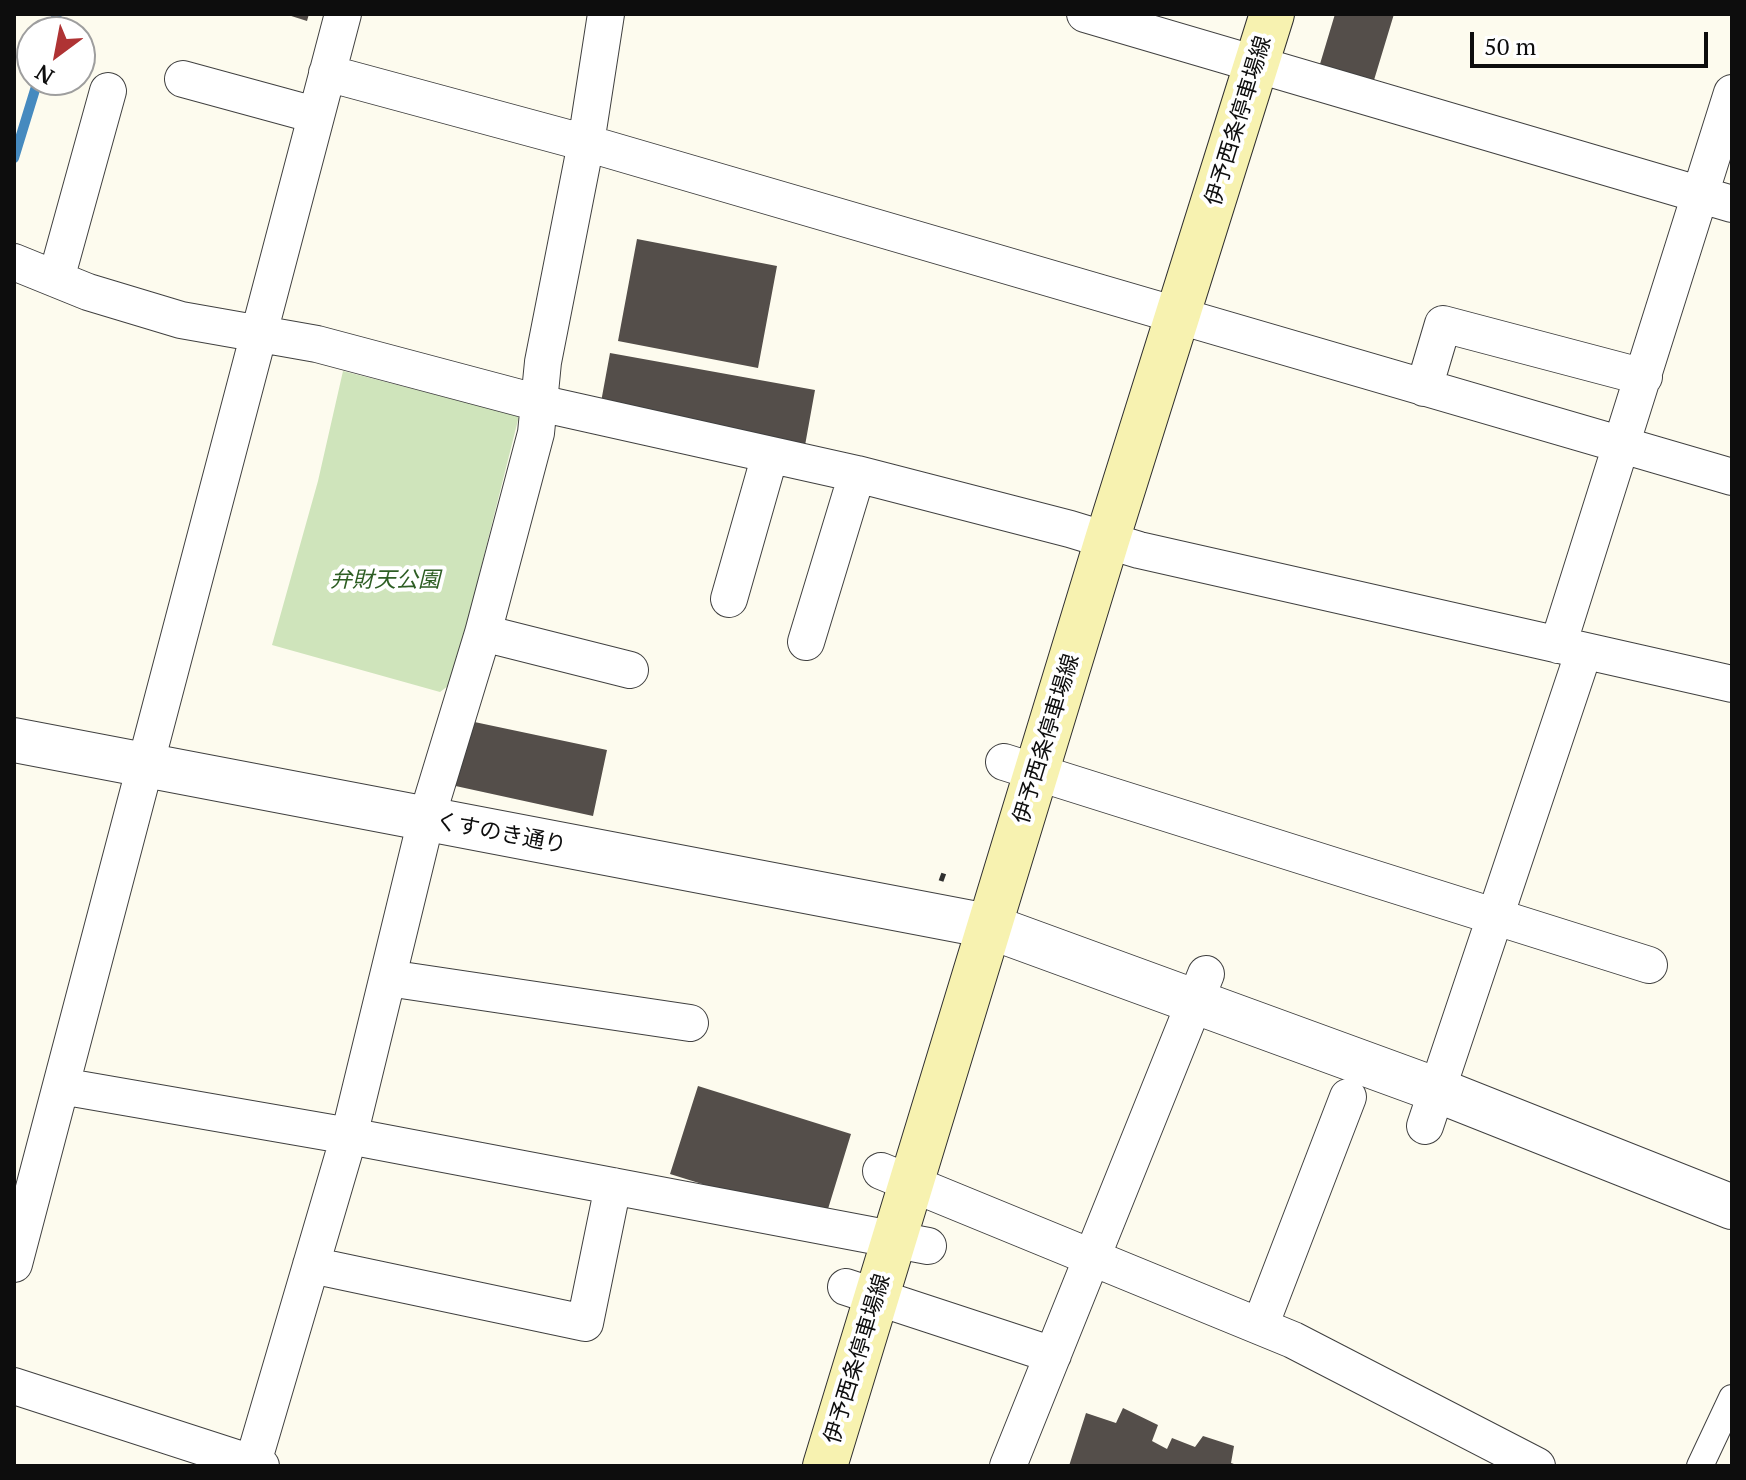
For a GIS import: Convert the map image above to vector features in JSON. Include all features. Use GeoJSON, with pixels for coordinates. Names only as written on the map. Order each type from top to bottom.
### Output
{"type":"FeatureCollection","features":[{"type":"Feature","properties":{"kind":"main road","name":"伊予西条停車場線"},"geometry":{"type":"LineString","coordinates":[[825,1466],[862,1292],[912,1242],[897,1178],[988,926],[1021,768],[1107,540],[1272,14]]}},
{"type":"Feature","properties":{"kind":"street"},"geometry":{"type":"LineString","coordinates":[[14,1264],[29,1142],[61,1086],[343,14]]}},
{"type":"Feature","properties":{"kind":"street"},"geometry":{"type":"LineString","coordinates":[[14,1386],[255,1465],[349,1136],[426,820],[483,633],[536,433],[543,362],[586,143],[606,14]]}},
{"type":"Feature","properties":{"kind":"street"},"geometry":{"type":"LineString","coordinates":[[1085,14],[1717,200]]}},
{"type":"Feature","properties":{"kind":"street"},"geometry":{"type":"LineString","coordinates":[[327,73],[586,143],[1732,477]]}},
{"type":"Feature","properties":{"kind":"street"},"geometry":{"type":"LineString","coordinates":[[183,79],[315,115]]}},
{"type":"Feature","properties":{"kind":"street"},"geometry":{"type":"LineString","coordinates":[[56,279],[108,91]]}},
{"type":"Feature","properties":{"kind":"street"},"geometry":{"type":"LineString","coordinates":[[1431,1108],[1497,918],[1644,377],[1717,200],[1732,93]]}},
{"type":"Feature","properties":{"kind":"street"},"geometry":{"type":"LineString","coordinates":[[14,262],[181,320],[317,344],[539,403],[857,474],[1139,550],[1732,684]]}},
{"type":"Feature","properties":{"kind":"street"},"geometry":{"type":"LineString","coordinates":[[1424,388],[1443,324],[1644,377]]}},
{"type":"Feature","properties":{"kind":"street"},"geometry":{"type":"LineString","coordinates":[[729,599],[770,455]]}},
{"type":"Feature","properties":{"kind":"street"},"geometry":{"type":"LineString","coordinates":[[806,642],[857,474]]}},
{"type":"Feature","properties":{"kind":"street"},"geometry":{"type":"LineString","coordinates":[[483,633],[630,670]]}},
{"type":"Feature","properties":{"kind":"street","name":"くすのき通り"},"geometry":{"type":"LineString","coordinates":[[14,740],[988,926],[1201,988],[1431,1108],[1732,1207]]}},
{"type":"Feature","properties":{"kind":"street"},"geometry":{"type":"LineString","coordinates":[[1021,768],[1649,965]]}},
{"type":"Feature","properties":{"kind":"street"},"geometry":{"type":"LineString","coordinates":[[388,978],[690,1023]]}},
{"type":"Feature","properties":{"kind":"street"},"geometry":{"type":"LineString","coordinates":[[1008,1466],[1201,988]]}},
{"type":"Feature","properties":{"kind":"street"},"geometry":{"type":"LineString","coordinates":[[61,1086],[349,1136],[912,1242]]}},
{"type":"Feature","properties":{"kind":"street"},"geometry":{"type":"LineString","coordinates":[[1260,1326],[1348,1097]]}},
{"type":"Feature","properties":{"kind":"street"},"geometry":{"type":"LineString","coordinates":[[897,1178],[1260,1326],[1537,1466]]}},
{"type":"Feature","properties":{"kind":"street"},"geometry":{"type":"LineString","coordinates":[[311,1265],[585,1323],[613,1186]]}},
{"type":"Feature","properties":{"kind":"street"},"geometry":{"type":"LineString","coordinates":[[862,1292],[1053,1355]]}},
{"type":"Feature","properties":{"kind":"street"},"geometry":{"type":"LineString","coordinates":[[1700,1466],[1732,1398]]}},
{"type":"Feature","properties":{"kind":"green space","name":"弁財天公園"},"geometry":{"type":"Polygon","coordinates":[[[343,371],[519,416],[452,683],[440,692],[272,645],[318,481],[343,371]]]}},
{"type":"Feature","properties":{"kind":"building"},"geometry":{"type":"Polygon","coordinates":[[[285,14],[309,14],[307,21],[285,14]]]}},
{"type":"Feature","properties":{"kind":"building"},"geometry":{"type":"Polygon","coordinates":[[[1335,14],[1394,14],[1371,90],[1317,74],[1335,14]]]}},
{"type":"Feature","properties":{"kind":"building"},"geometry":{"type":"Polygon","coordinates":[[[637,239],[777,266],[758,368],[618,341],[637,239]]]}},
{"type":"Feature","properties":{"kind":"building"},"geometry":{"type":"Polygon","coordinates":[[[610,353],[815,390],[804,451],[599,413],[610,353]]]}},
{"type":"Feature","properties":{"kind":"building"},"geometry":{"type":"Polygon","coordinates":[[[465,720],[607,750],[593,816],[451,785],[465,720]]]}},
{"type":"Feature","properties":{"kind":"building"},"geometry":{"type":"Polygon","coordinates":[[[698,1086],[851,1134],[824,1222],[670,1174],[698,1086]]]}},
{"type":"Feature","properties":{"kind":"building"},"geometry":{"type":"Polygon","coordinates":[[[1123,1408],[1158,1425],[1152,1441],[1167,1449],[1172,1438],[1195,1447],[1203,1436],[1234,1446],[1231,1463],[1240,1466],[1069,1466],[1086,1413],[1116,1423],[1123,1408]]]}},
{"type":"Feature","properties":{"kind":"waterway"},"geometry":{"type":"LineString","coordinates":[[14,158],[33,96]]}}]}
